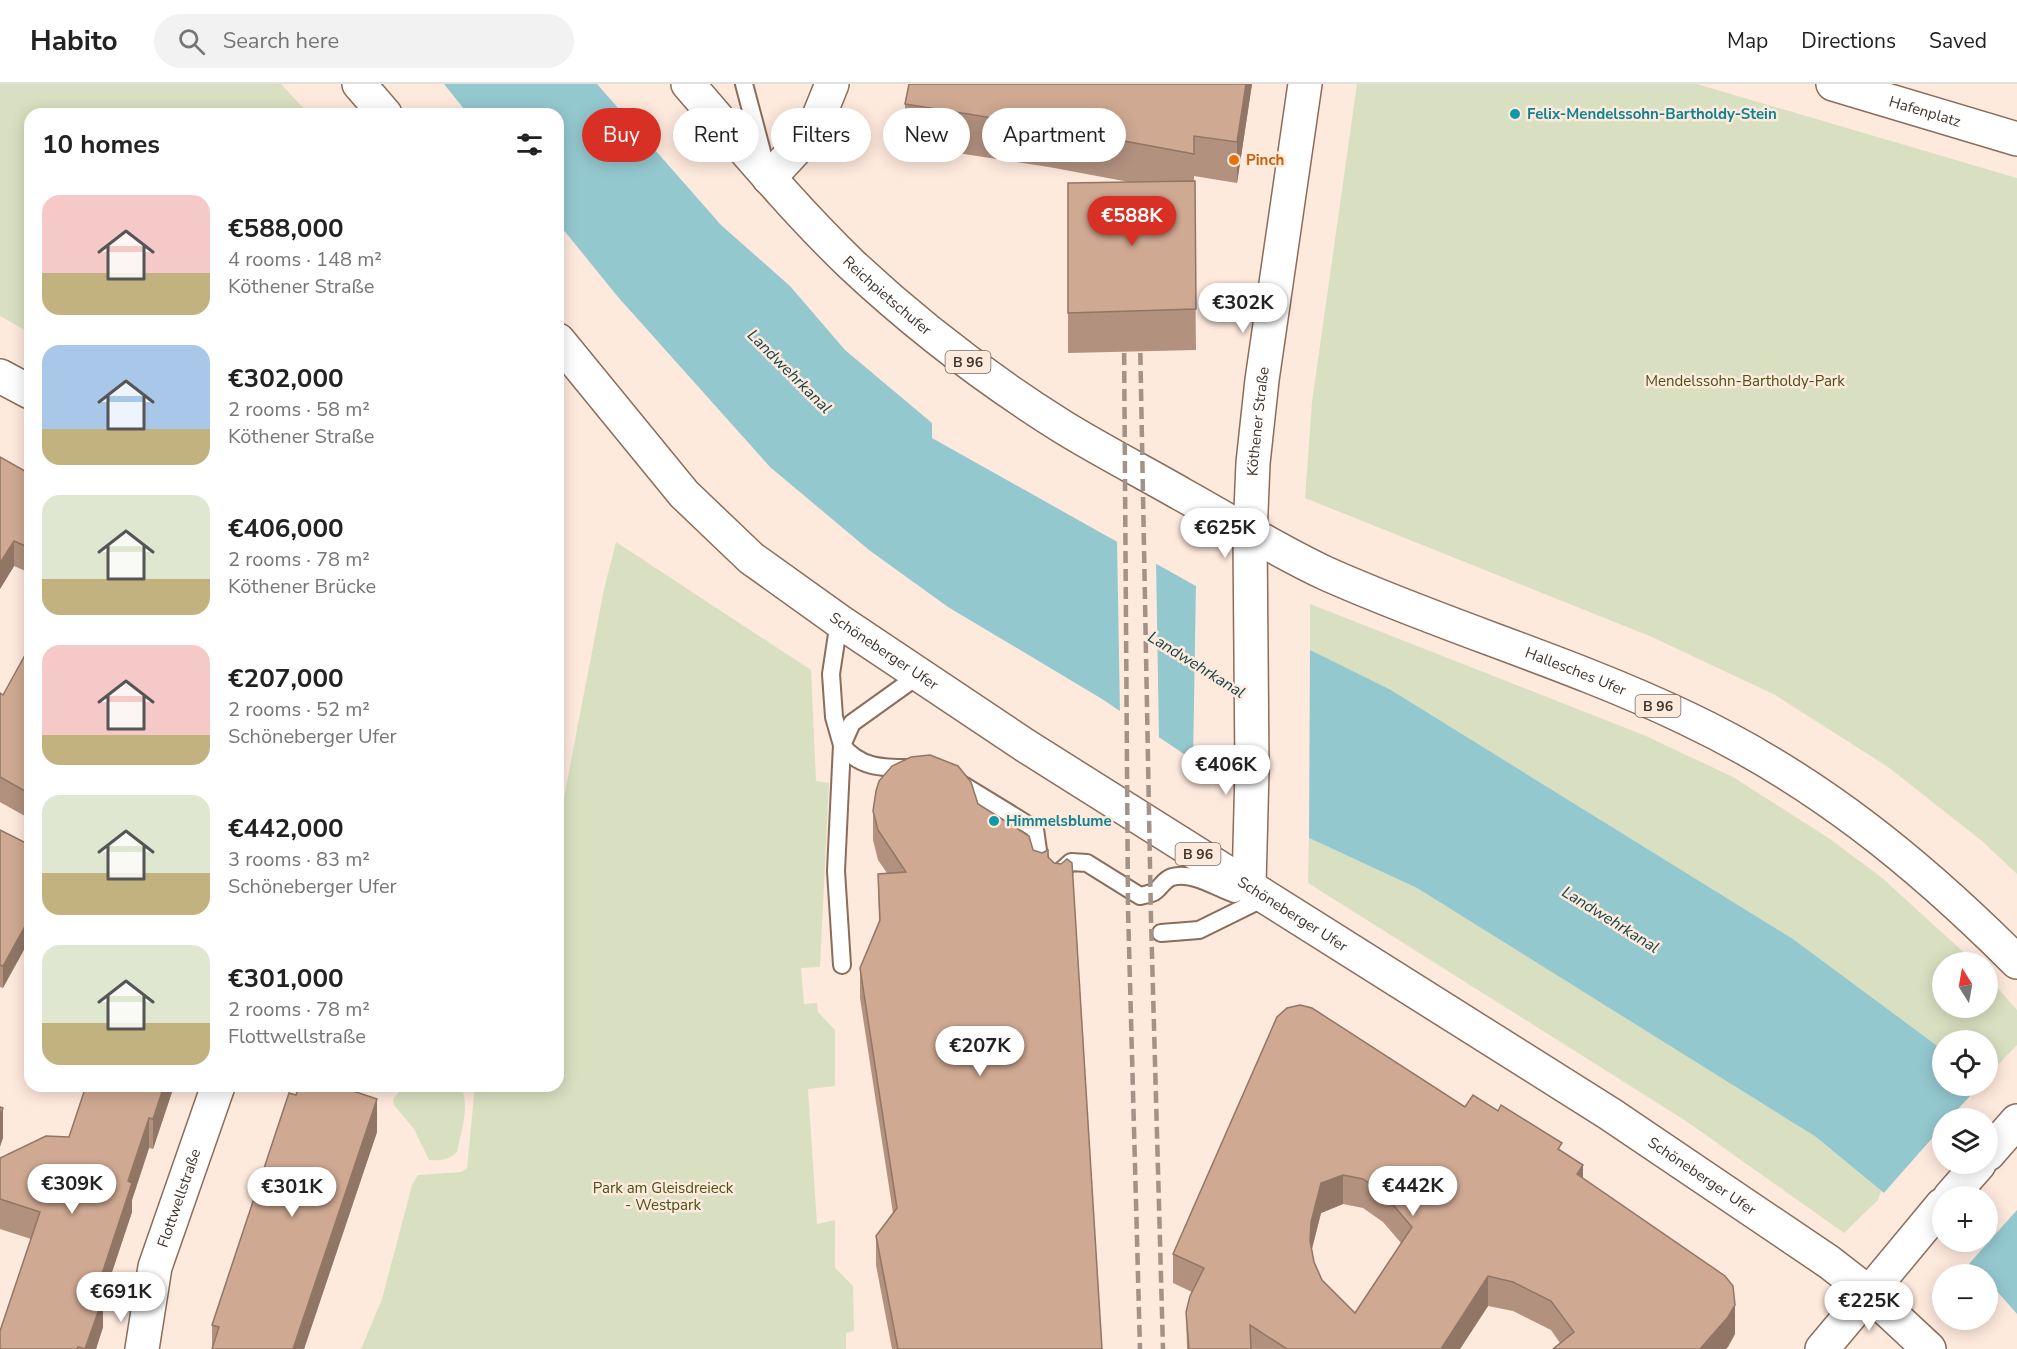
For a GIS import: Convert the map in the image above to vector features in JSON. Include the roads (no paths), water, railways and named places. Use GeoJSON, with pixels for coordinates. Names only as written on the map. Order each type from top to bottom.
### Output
{"type":"FeatureCollection","features":[{"type":"Feature","properties":{"kind":"main road"},"geometry":{"type":"LineString","coordinates":[[359,84],[380,108]]}},
{"type":"Feature","properties":{"kind":"main road","name":"Reichpietschufer"},"geometry":{"type":"LineString","coordinates":[[688,84],[769,178],[851,264],[923,327],[1064,428],[1250,535]]}},
{"type":"Feature","properties":{"kind":"main road"},"geometry":{"type":"LineString","coordinates":[[769,178],[813,131],[832,84]]}},
{"type":"Feature","properties":{"kind":"main road","name":"Köthener Straße"},"geometry":{"type":"LineString","coordinates":[[1258,891],[1252,824],[1250,535],[1259,404],[1305,84]]}},
{"type":"Feature","properties":{"kind":"main road","name":"Hafenplatz"},"geometry":{"type":"LineString","coordinates":[[1833,84],[2017,139]]}},
{"type":"Feature","properties":{"kind":"main road","name":"Schöneberger Ufer"},"geometry":{"type":"LineString","coordinates":[[564,349],[684,494],[751,558],[839,621],[1111,801],[1258,891],[1610,1114],[1829,1262],[1869,1293]]}},
{"type":"Feature","properties":{"kind":"main road"},"geometry":{"type":"LineString","coordinates":[[0,376],[24,389]]}},
{"type":"Feature","properties":{"kind":"main road","name":"Hallesches Ufer"},"geometry":{"type":"LineString","coordinates":[[1250,535],[1324,573],[1628,693],[1739,746],[1864,825],[1939,886],[2017,962]]}},
{"type":"Feature","properties":{"kind":"main road","name":"Flottwellstraße"},"geometry":{"type":"LineString","coordinates":[[142,1349],[155,1267],[216,1092]]}},
{"type":"Feature","properties":{"kind":"main road"},"geometry":{"type":"LineString","coordinates":[[1998,1143],[2017,1121]]}},
{"type":"Feature","properties":{"kind":"main road"},"geometry":{"type":"LineString","coordinates":[[1960,1186],[1970,1174]]}},
{"type":"Feature","properties":{"kind":"main road"},"geometry":{"type":"LineString","coordinates":[[1822,1349],[1932,1217]]}},
{"type":"Feature","properties":{"kind":"main road","name":"B 96"},"geometry":{"type":"LineString","coordinates":[[1869,1293],[1929,1349]]}},
{"type":"Feature","properties":{"kind":"lane"},"geometry":{"type":"LineString","coordinates":[[744,84],[769,178]]}},
{"type":"Feature","properties":{"kind":"lane"},"geometry":{"type":"LineString","coordinates":[[839,621],[831,674],[834,717],[842,745],[850,757],[862,763],[930,771],[956,781],[1035,829],[1041,872]]}},
{"type":"Feature","properties":{"kind":"lane"},"geometry":{"type":"LineString","coordinates":[[842,965],[836,871],[842,745],[852,723],[919,675]]}},
{"type":"Feature","properties":{"kind":"lane"},"geometry":{"type":"LineString","coordinates":[[1058,883],[1062,870],[1071,862],[1087,863],[1140,896],[1155,892],[1162,883],[1173,877],[1201,878],[1216,888],[1235,894],[1258,891]]}},
{"type":"Feature","properties":{"kind":"lane"},"geometry":{"type":"LineString","coordinates":[[1161,933],[1199,930],[1258,891]]}},
{"type":"Feature","properties":{"kind":"water","name":"Landwehrkanal"},"geometry":{"type":"Polygon","coordinates":[[[444,84],[597,84],[618,108],[582,108],[582,162],[661,162],[661,157],[721,225],[790,286],[845,350],[932,423],[932,438],[1310,650],[1391,690],[1793,939],[1932,1042],[1932,1096],[1997,1096],[2017,1113],[2017,1314],[1998,1292],[1998,1264],[1970,1264],[1956,1252],[1998,1252],[1998,1186],[1932,1186],[1932,1233],[1816,1137],[1417,888],[1309,838],[1102,699],[948,607],[869,550],[770,467],[618,297],[564,230],[564,108],[463,108],[444,84]]]}},
{"type":"Feature","properties":{"kind":"railway"},"geometry":{"type":"LineString","coordinates":[[1124,335],[1128,909],[1140,1349]]}},
{"type":"Feature","properties":{"kind":"railway"},"geometry":{"type":"LineString","coordinates":[[1140,335],[1151,919],[1163,1349]]}},
{"type":"Feature","properties":{"kind":"place","name":"Felix-Mendelssohn-Bartholdy-Stein"},"geometry":{"type":"Point","coordinates":[1515,114]}},
{"type":"Feature","properties":{"kind":"place","name":"Pinch"},"geometry":{"type":"Point","coordinates":[1234,160]}},
{"type":"Feature","properties":{"kind":"place","name":"Himmelsblume"},"geometry":{"type":"Point","coordinates":[994,821]}},
{"type":"Feature","properties":{"kind":"park label","name":"Mendelssohn-Bartholdy-Park"},"geometry":{"type":"Point","coordinates":[1745,381]}},
{"type":"Feature","properties":{"kind":"park label","name":"Park am Gleisdreieck - Westpark"},"geometry":{"type":"Point","coordinates":[663,1196]}}]}
